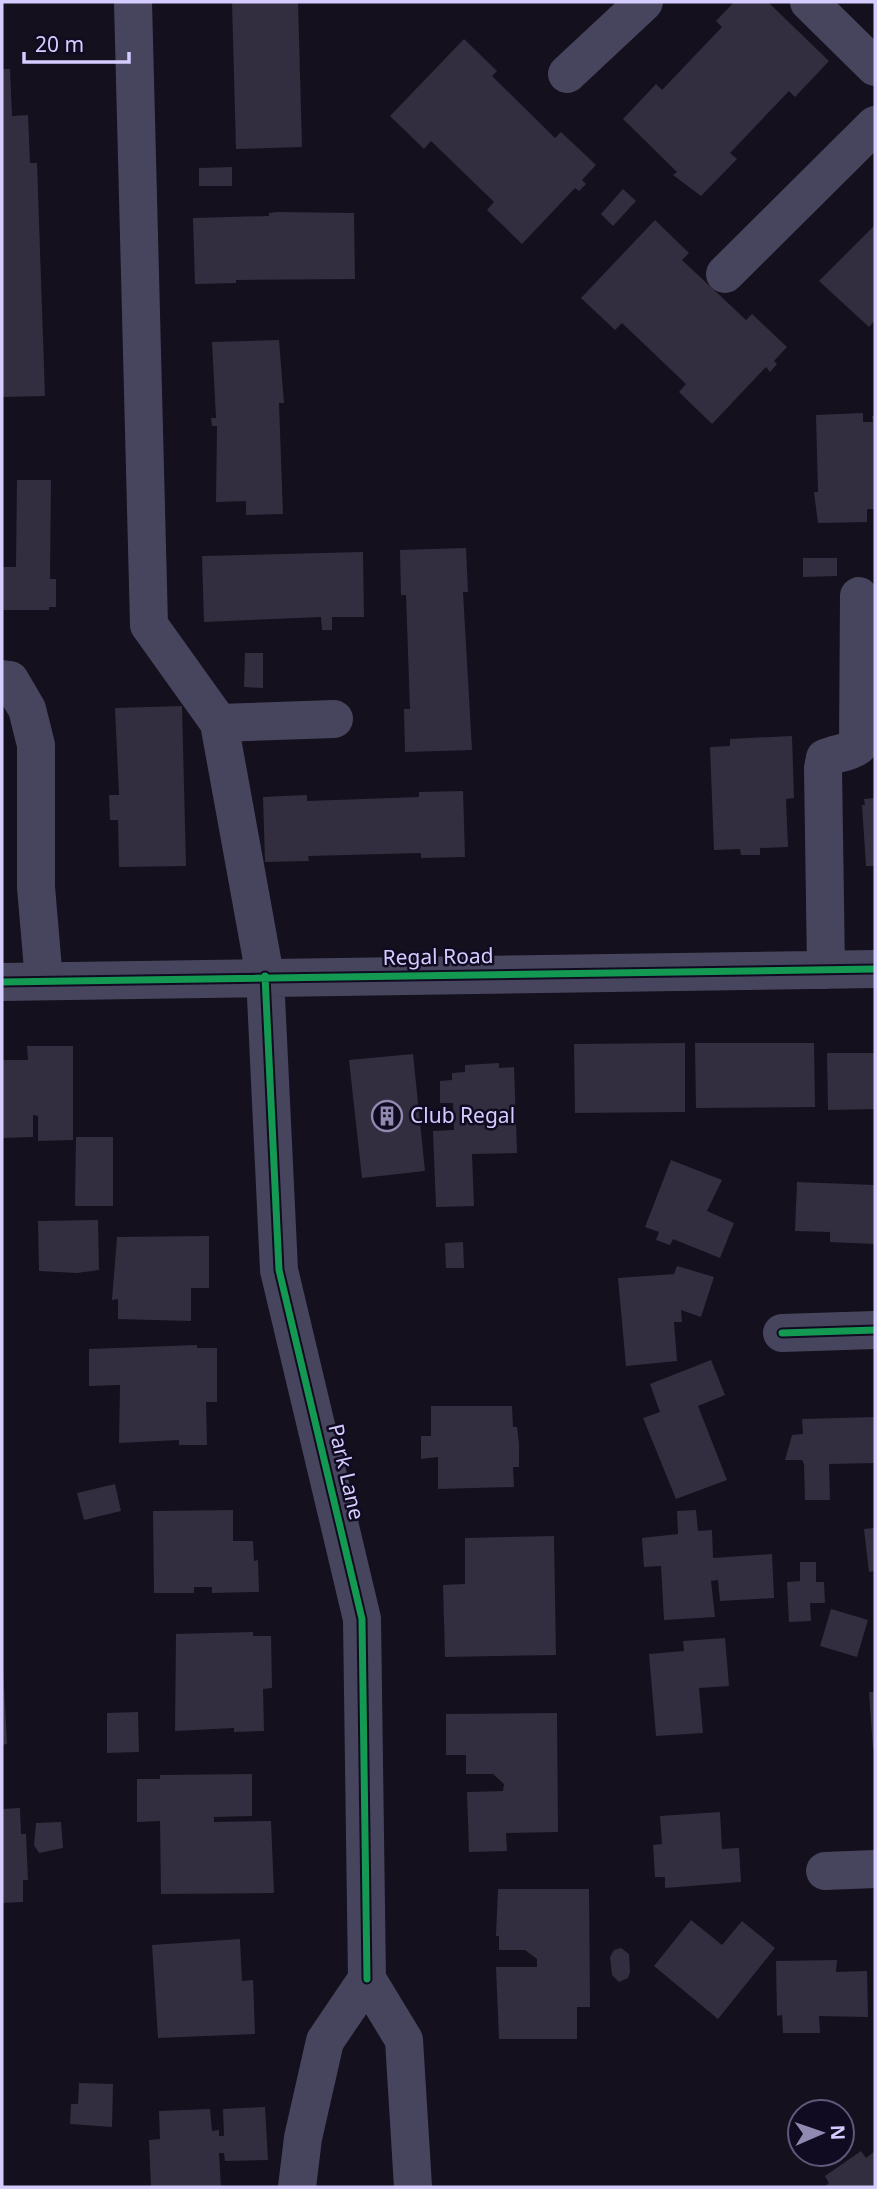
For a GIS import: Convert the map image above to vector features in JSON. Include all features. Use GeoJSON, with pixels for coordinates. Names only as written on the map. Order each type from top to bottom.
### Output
{"type":"FeatureCollection","features":[{"type":"Feature","properties":{"kind":"street"},"geometry":{"type":"LineString","coordinates":[[133,2],[149,625],[219,723],[334,719]]}},
{"type":"Feature","properties":{"kind":"street"},"geometry":{"type":"LineString","coordinates":[[567,74],[644,2]]}},
{"type":"Feature","properties":{"kind":"street"},"geometry":{"type":"LineString","coordinates":[[809,2],[875,67]]}},
{"type":"Feature","properties":{"kind":"street"},"geometry":{"type":"LineString","coordinates":[[725,274],[875,125]]}},
{"type":"Feature","properties":{"kind":"street"},"geometry":{"type":"LineString","coordinates":[[826,970],[823,768],[825,758],[859,746],[859,596]]}},
{"type":"Feature","properties":{"kind":"street"},"geometry":{"type":"LineString","coordinates":[[2,678],[10,680],[27,709],[36,745],[36,887],[44,981]]}},
{"type":"Feature","properties":{"kind":"street","name":"Park Lane"},"geometry":{"type":"LineString","coordinates":[[219,723],[264,976],[279,1270],[362,1619],[367,1979]]}},
{"type":"Feature","properties":{"kind":"street","name":"Regal Road"},"geometry":{"type":"LineString","coordinates":[[2,982],[875,969]]}},
{"type":"Feature","properties":{"kind":"street"},"geometry":{"type":"LineString","coordinates":[[782,1333],[875,1330]]}},
{"type":"Feature","properties":{"kind":"street"},"geometry":{"type":"LineString","coordinates":[[825,1871],[875,1869]]}},
{"type":"Feature","properties":{"kind":"street"},"geometry":{"type":"LineString","coordinates":[[297,2187],[303,2138],[326,2041],[367,1979],[404,2040],[413,2187]]}},
{"type":"Feature","properties":{"kind":"building"},"geometry":{"type":"Polygon","coordinates":[[[232,2],[298,2],[302,147],[236,149],[232,2]]]}},
{"type":"Feature","properties":{"kind":"building"},"geometry":{"type":"Polygon","coordinates":[[[734,2],[768,2],[829,61],[795,97],[789,91],[730,153],[737,159],[701,196],[673,175],[677,172],[623,119],[656,84],[662,90],[722,27],[716,21],[734,2]]]}},
{"type":"Feature","properties":{"kind":"building"},"geometry":{"type":"Polygon","coordinates":[[[464,39],[497,71],[492,76],[555,138],[561,132],[596,165],[582,180],[586,184],[579,191],[575,188],[522,244],[487,210],[494,202],[431,141],[424,149],[390,116],[464,39]]]}},
{"type":"Feature","properties":{"kind":"building"},"geometry":{"type":"Polygon","coordinates":[[[2,69],[10,69],[12,116],[28,115],[30,163],[37,163],[45,396],[2,397],[2,69]]]}},
{"type":"Feature","properties":{"kind":"building"},"geometry":{"type":"Polygon","coordinates":[[[232,167],[232,186],[199,186],[199,168],[232,167]]]}},
{"type":"Feature","properties":{"kind":"building"},"geometry":{"type":"Polygon","coordinates":[[[623,189],[636,201],[613,226],[601,214],[623,189]]]}},
{"type":"Feature","properties":{"kind":"building"},"geometry":{"type":"Polygon","coordinates":[[[269,213],[354,213],[355,279],[236,280],[236,283],[195,284],[193,218],[269,216],[269,213]]]}},
{"type":"Feature","properties":{"kind":"building"},"geometry":{"type":"Polygon","coordinates":[[[655,220],[689,253],[682,260],[746,320],[752,314],[787,347],[774,361],[777,364],[770,372],[766,367],[712,424],[679,392],[686,384],[622,323],[615,330],[581,298],[655,220]]]}},
{"type":"Feature","properties":{"kind":"building"},"geometry":{"type":"Polygon","coordinates":[[[875,225],[875,320],[869,327],[819,281],[875,225]]]}},
{"type":"Feature","properties":{"kind":"building"},"geometry":{"type":"Polygon","coordinates":[[[279,340],[284,403],[279,403],[283,514],[246,515],[246,501],[216,502],[217,426],[212,426],[211,418],[216,418],[212,342],[279,340]]]}},
{"type":"Feature","properties":{"kind":"building"},"geometry":{"type":"Polygon","coordinates":[[[863,413],[863,422],[873,422],[872,416],[875,416],[875,509],[867,509],[867,522],[818,523],[814,492],[818,492],[816,415],[863,413]]]}},
{"type":"Feature","properties":{"kind":"building"},"geometry":{"type":"Polygon","coordinates":[[[17,480],[51,480],[50,579],[56,579],[56,607],[49,607],[49,610],[2,610],[2,567],[16,567],[17,480]]]}},
{"type":"Feature","properties":{"kind":"building"},"geometry":{"type":"Polygon","coordinates":[[[466,548],[468,592],[463,592],[472,750],[405,752],[404,709],[410,709],[406,595],[401,595],[400,550],[466,548]]]}},
{"type":"Feature","properties":{"kind":"building"},"geometry":{"type":"Polygon","coordinates":[[[363,552],[364,617],[332,617],[332,630],[322,630],[321,617],[204,622],[202,556],[363,552]]]}},
{"type":"Feature","properties":{"kind":"building"},"geometry":{"type":"Polygon","coordinates":[[[803,558],[837,558],[837,576],[803,577],[803,558]]]}},
{"type":"Feature","properties":{"kind":"building"},"geometry":{"type":"Polygon","coordinates":[[[245,653],[263,653],[263,688],[244,687],[245,653]]]}},
{"type":"Feature","properties":{"kind":"building"},"geometry":{"type":"Polygon","coordinates":[[[182,706],[186,866],[119,867],[118,820],[110,820],[109,795],[119,795],[115,708],[182,706]]]}},
{"type":"Feature","properties":{"kind":"building"},"geometry":{"type":"Polygon","coordinates":[[[792,736],[794,798],[786,799],[788,847],[760,848],[760,855],[741,855],[740,849],[714,850],[710,747],[730,746],[730,739],[792,736]]]}},
{"type":"Feature","properties":{"kind":"building"},"geometry":{"type":"Polygon","coordinates":[[[463,791],[465,857],[421,858],[421,853],[308,856],[309,861],[265,862],[263,797],[307,795],[307,801],[419,797],[419,792],[463,791]]]}},
{"type":"Feature","properties":{"kind":"building"},"geometry":{"type":"Polygon","coordinates":[[[875,798],[875,866],[866,866],[862,805],[865,805],[864,799],[875,798]]]}},
{"type":"Feature","properties":{"kind":"building"},"geometry":{"type":"Polygon","coordinates":[[[685,1043],[685,1112],[575,1113],[574,1044],[685,1043]]]}},
{"type":"Feature","properties":{"kind":"building"},"geometry":{"type":"Polygon","coordinates":[[[695,1043],[814,1043],[815,1107],[696,1108],[695,1043]]]}},
{"type":"Feature","properties":{"kind":"building"},"geometry":{"type":"Polygon","coordinates":[[[27,1046],[73,1046],[73,1140],[38,1141],[38,1116],[33,1115],[33,1137],[2,1138],[2,1060],[28,1060],[27,1046]]]}},
{"type":"Feature","properties":{"kind":"building"},"geometry":{"type":"Polygon","coordinates":[[[827,1053],[875,1053],[875,1109],[828,1110],[827,1053]]]}},
{"type":"Feature","properties":{"kind":"building","name":"Club Regal"},"geometry":{"type":"Polygon","coordinates":[[[413,1054],[425,1171],[362,1178],[349,1060],[413,1054]]]}},
{"type":"Feature","properties":{"kind":"building"},"geometry":{"type":"Polygon","coordinates":[[[499,1063],[499,1068],[514,1067],[517,1153],[472,1154],[474,1206],[436,1207],[433,1131],[454,1130],[453,1103],[440,1103],[440,1081],[452,1080],[452,1073],[465,1072],[465,1065],[499,1063]]]}},
{"type":"Feature","properties":{"kind":"building"},"geometry":{"type":"Polygon","coordinates":[[[76,1137],[113,1137],[113,1206],[75,1206],[76,1137]]]}},
{"type":"Feature","properties":{"kind":"building"},"geometry":{"type":"Polygon","coordinates":[[[671,1160],[722,1180],[707,1211],[734,1223],[720,1258],[673,1239],[670,1245],[656,1240],[659,1232],[645,1227],[671,1160]]]}},
{"type":"Feature","properties":{"kind":"building"},"geometry":{"type":"Polygon","coordinates":[[[797,1182],[875,1185],[875,1244],[830,1242],[830,1232],[795,1231],[797,1182]]]}},
{"type":"Feature","properties":{"kind":"building"},"geometry":{"type":"Polygon","coordinates":[[[98,1220],[99,1270],[77,1273],[39,1271],[38,1221],[98,1220]]]}},
{"type":"Feature","properties":{"kind":"building"},"geometry":{"type":"Polygon","coordinates":[[[209,1236],[209,1288],[191,1288],[191,1321],[118,1319],[118,1299],[112,1300],[117,1237],[209,1236]]]}},
{"type":"Feature","properties":{"kind":"building"},"geometry":{"type":"Polygon","coordinates":[[[463,1242],[464,1268],[446,1268],[445,1243],[463,1242]]]}},
{"type":"Feature","properties":{"kind":"building"},"geometry":{"type":"Polygon","coordinates":[[[677,1266],[714,1277],[701,1317],[681,1310],[682,1322],[674,1322],[677,1361],[626,1366],[618,1278],[674,1274],[677,1266]]]}},
{"type":"Feature","properties":{"kind":"building"},"geometry":{"type":"Polygon","coordinates":[[[197,1345],[197,1348],[217,1348],[217,1402],[206,1402],[207,1445],[179,1445],[179,1440],[119,1443],[120,1385],[89,1386],[89,1349],[197,1345]]]}},
{"type":"Feature","properties":{"kind":"building"},"geometry":{"type":"Polygon","coordinates":[[[711,1360],[725,1395],[698,1406],[727,1480],[676,1499],[643,1418],[660,1412],[650,1384],[711,1360]]]}},
{"type":"Feature","properties":{"kind":"building"},"geometry":{"type":"Polygon","coordinates":[[[431,1406],[512,1406],[513,1427],[517,1427],[519,1444],[519,1467],[513,1467],[514,1487],[438,1489],[438,1457],[421,1459],[421,1436],[431,1436],[431,1406]]]}},
{"type":"Feature","properties":{"kind":"building"},"geometry":{"type":"Polygon","coordinates":[[[875,1417],[875,1463],[829,1464],[830,1500],[805,1500],[802,1460],[785,1460],[792,1435],[803,1434],[802,1419],[875,1417]]]}},
{"type":"Feature","properties":{"kind":"building"},"geometry":{"type":"Polygon","coordinates":[[[115,1484],[121,1511],[84,1520],[77,1493],[115,1484]]]}},
{"type":"Feature","properties":{"kind":"building"},"geometry":{"type":"Polygon","coordinates":[[[233,1510],[233,1541],[253,1541],[254,1561],[258,1560],[259,1592],[212,1593],[212,1587],[194,1587],[194,1593],[154,1593],[153,1511],[233,1510]]]}},
{"type":"Feature","properties":{"kind":"building"},"geometry":{"type":"Polygon","coordinates":[[[696,1510],[698,1531],[712,1530],[713,1558],[772,1554],[774,1598],[720,1601],[718,1580],[711,1581],[715,1617],[664,1620],[661,1566],[644,1567],[642,1538],[678,1534],[677,1511],[696,1510]]]}},
{"type":"Feature","properties":{"kind":"building"},"geometry":{"type":"Polygon","coordinates":[[[875,1528],[875,1571],[869,1572],[864,1529],[875,1528]]]}},
{"type":"Feature","properties":{"kind":"building"},"geometry":{"type":"Polygon","coordinates":[[[554,1536],[556,1655],[445,1657],[443,1585],[465,1584],[465,1538],[554,1536]]]}},
{"type":"Feature","properties":{"kind":"building"},"geometry":{"type":"Polygon","coordinates":[[[800,1562],[816,1562],[816,1582],[824,1582],[825,1603],[810,1603],[811,1621],[789,1622],[787,1582],[800,1581],[800,1562]]]}},
{"type":"Feature","properties":{"kind":"building"},"geometry":{"type":"Polygon","coordinates":[[[831,1609],[868,1620],[857,1657],[820,1646],[831,1609]]]}},
{"type":"Feature","properties":{"kind":"building"},"geometry":{"type":"Polygon","coordinates":[[[253,1632],[253,1636],[271,1636],[272,1688],[263,1689],[264,1731],[234,1732],[234,1728],[175,1731],[176,1634],[253,1632]]]}},
{"type":"Feature","properties":{"kind":"building"},"geometry":{"type":"Polygon","coordinates":[[[725,1638],[729,1686],[699,1688],[703,1733],[656,1736],[649,1654],[684,1651],[683,1641],[725,1638]]]}},
{"type":"Feature","properties":{"kind":"building"},"geometry":{"type":"Polygon","coordinates":[[[2,1647],[7,1744],[2,1745],[2,1647]]]}},
{"type":"Feature","properties":{"kind":"building"},"geometry":{"type":"Polygon","coordinates":[[[869,1692],[875,1692],[875,1749],[873,1749],[869,1692]]]}},
{"type":"Feature","properties":{"kind":"building"},"geometry":{"type":"Polygon","coordinates":[[[138,1712],[139,1752],[107,1753],[107,1713],[138,1712]]]}},
{"type":"Feature","properties":{"kind":"building"},"geometry":{"type":"Polygon","coordinates":[[[557,1713],[558,1832],[506,1833],[507,1851],[469,1852],[467,1792],[503,1791],[504,1784],[493,1774],[466,1774],[466,1755],[446,1755],[446,1714],[557,1713]]]}},
{"type":"Feature","properties":{"kind":"building"},"geometry":{"type":"Polygon","coordinates":[[[252,1774],[252,1816],[214,1817],[214,1822],[271,1821],[274,1893],[161,1894],[160,1821],[137,1822],[137,1779],[160,1779],[160,1775],[252,1774]]]}},
{"type":"Feature","properties":{"kind":"building"},"geometry":{"type":"Polygon","coordinates":[[[20,1808],[21,1834],[26,1834],[28,1880],[23,1880],[23,1902],[2,1903],[2,1809],[20,1808]]]}},
{"type":"Feature","properties":{"kind":"building"},"geometry":{"type":"Polygon","coordinates":[[[720,1812],[722,1849],[739,1848],[741,1882],[665,1888],[665,1877],[655,1877],[653,1845],[662,1844],[660,1816],[720,1812]]]}},
{"type":"Feature","properties":{"kind":"building"},"geometry":{"type":"Polygon","coordinates":[[[61,1822],[63,1848],[39,1853],[34,1845],[36,1823],[61,1822]]]}},
{"type":"Feature","properties":{"kind":"building"},"geometry":{"type":"Polygon","coordinates":[[[498,1889],[589,1889],[590,2007],[577,2007],[577,2039],[499,2039],[496,1967],[537,1967],[537,1959],[525,1950],[499,1950],[499,1936],[496,1936],[498,1889]]]}},
{"type":"Feature","properties":{"kind":"building"},"geometry":{"type":"Polygon","coordinates":[[[691,1920],[722,1945],[742,1921],[775,1948],[718,2019],[654,1966],[691,1920]]]}},
{"type":"Feature","properties":{"kind":"building"},"geometry":{"type":"Polygon","coordinates":[[[240,1939],[242,1981],[253,1980],[255,2034],[158,2038],[152,1945],[240,1939]]]}},
{"type":"Feature","properties":{"kind":"building"},"geometry":{"type":"Polygon","coordinates":[[[621,1948],[629,1954],[630,1972],[628,1978],[619,1982],[612,1975],[610,1957],[614,1950],[621,1948]]]}},
{"type":"Feature","properties":{"kind":"building"},"geometry":{"type":"Polygon","coordinates":[[[837,1960],[836,1972],[867,1971],[868,2017],[819,2016],[820,2033],[783,2033],[782,2015],[777,2016],[776,1961],[837,1960]]]}},
{"type":"Feature","properties":{"kind":"building"},"geometry":{"type":"Polygon","coordinates":[[[79,2083],[113,2084],[112,2127],[70,2124],[71,2104],[78,2104],[79,2083]]]}},
{"type":"Feature","properties":{"kind":"building"},"geometry":{"type":"Polygon","coordinates":[[[265,2107],[268,2160],[225,2161],[224,2153],[219,2153],[221,2187],[151,2187],[149,2140],[160,2139],[159,2111],[210,2109],[212,2131],[219,2130],[219,2136],[224,2136],[223,2109],[265,2107]]]}},
{"type":"Feature","properties":{"kind":"building"},"geometry":{"type":"Polygon","coordinates":[[[861,2151],[866,2158],[875,2151],[875,2187],[824,2187],[829,2183],[825,2176],[837,2168],[856,2168],[856,2154],[861,2151]]]}},
{"type":"Feature","properties":{"kind":"cycle path"},"geometry":{"type":"LineString","coordinates":[[2,982],[875,969]]}},
{"type":"Feature","properties":{"kind":"cycle path"},"geometry":{"type":"LineString","coordinates":[[265,976],[279,1270],[362,1619],[367,1979]]}},
{"type":"Feature","properties":{"kind":"cycle path"},"geometry":{"type":"LineString","coordinates":[[782,1333],[875,1330]]}},
{"type":"Feature","properties":{"kind":"place","name":"Club Regal"},"geometry":{"type":"Point","coordinates":[387,1116]}}]}
